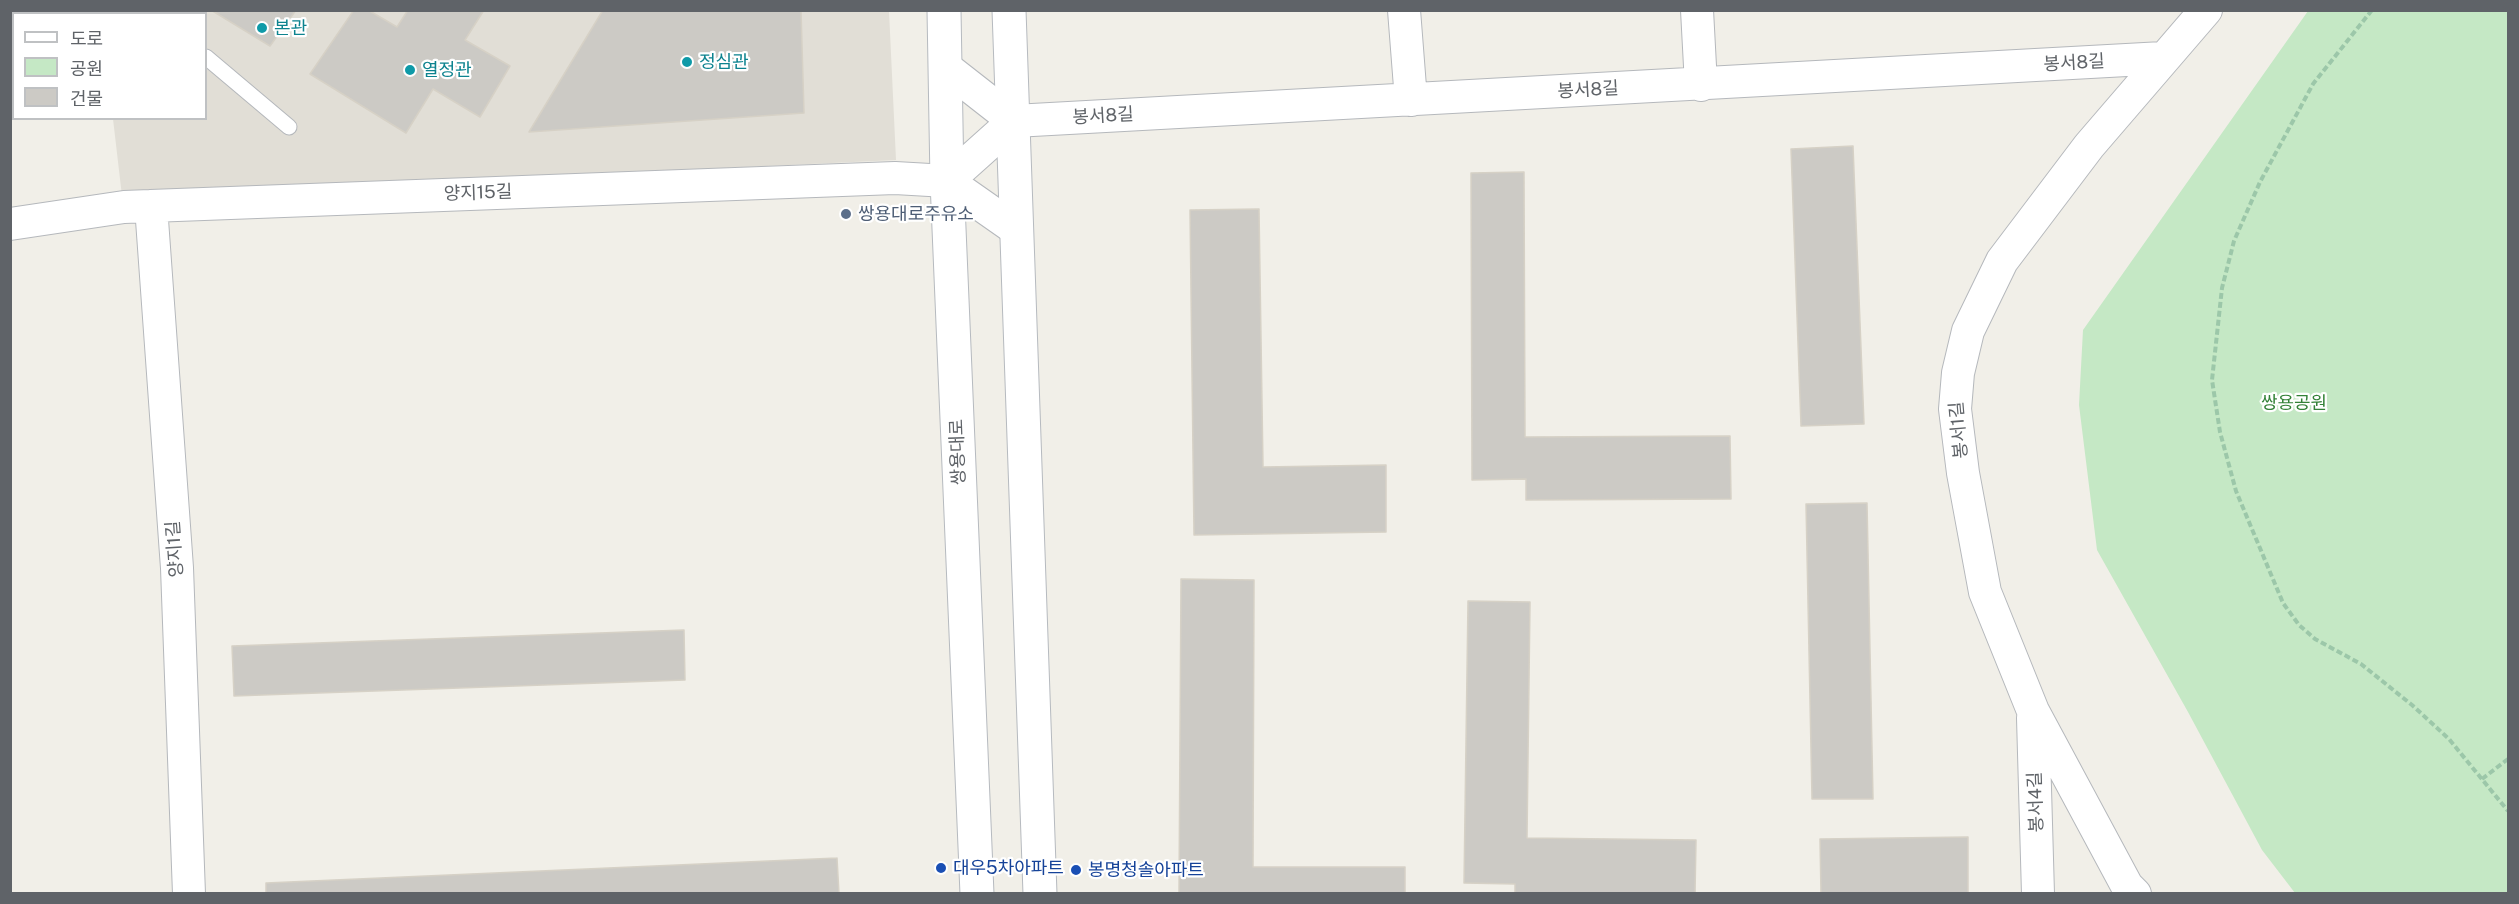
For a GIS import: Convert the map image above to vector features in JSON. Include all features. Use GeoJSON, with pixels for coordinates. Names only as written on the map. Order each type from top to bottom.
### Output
{"type":"FeatureCollection","features":[{"type":"Feature","properties":{"kind":"main road","name":"쌍용대로"},"geometry":{"type":"LineString","coordinates":[[944,10],[947,181],[977,894]]}},
{"type":"Feature","properties":{"kind":"main road"},"geometry":{"type":"LineString","coordinates":[[1009,10],[1040,894]]}},
{"type":"Feature","properties":{"kind":"street"},"geometry":{"type":"LineString","coordinates":[[1404,10],[1411,100]]}},
{"type":"Feature","properties":{"kind":"street"},"geometry":{"type":"LineString","coordinates":[[1697,10],[1701,85]]}},
{"type":"Feature","properties":{"kind":"street","name":"봉서1길"},"geometry":{"type":"LineString","coordinates":[[2135,894],[2127,886],[2033,711],[1985,592],[1963,473],[1955,409],[1958,373],[1968,331],[2002,261],[2089,146],[2206,10]]}},
{"type":"Feature","properties":{"kind":"street","name":"봉서8길"},"geometry":{"type":"LineString","coordinates":[[1014,121],[2163,58]]}},
{"type":"Feature","properties":{"kind":"street"},"geometry":{"type":"LineString","coordinates":[[945,68],[1014,121],[947,181],[1017,230]]}},
{"type":"Feature","properties":{"kind":"street","name":"양지15길"},"geometry":{"type":"LineString","coordinates":[[10,224],[124,207],[896,178],[947,181]]}},
{"type":"Feature","properties":{"kind":"street","name":"양지1길"},"geometry":{"type":"LineString","coordinates":[[151,206],[177,568],[189,894]]}},
{"type":"Feature","properties":{"kind":"street","name":"봉서4길"},"geometry":{"type":"LineString","coordinates":[[2033,711],[2038,894]]}},
{"type":"Feature","properties":{"kind":"lane"},"geometry":{"type":"LineString","coordinates":[[207,58],[289,127]]}},
{"type":"Feature","properties":{"kind":"path"},"geometry":{"type":"LineString","coordinates":[[2372,10],[2313,84],[2260,182],[2234,241],[2222,288],[2212,380],[2220,432],[2236,491],[2283,603],[2299,625],[2315,639],[2361,664],[2412,705],[2449,739],[2508,811]]}},
{"type":"Feature","properties":{"kind":"path"},"geometry":{"type":"LineString","coordinates":[[2482,779],[2508,759]]}},
{"type":"Feature","properties":{"kind":"shaded area"},"geometry":{"type":"Polygon","coordinates":[[[889,11],[896,160],[122,196],[113,120],[207,120],[207,12],[101,12],[889,11]]]}},
{"type":"Feature","properties":{"kind":"green space","name":"쌍용공원"},"geometry":{"type":"Polygon","coordinates":[[[2308,11],[2508,11],[2508,893],[2295,893],[2262,850],[2097,550],[2079,405],[2083,330],[2308,11]]]}},
{"type":"Feature","properties":{"kind":"building","name":"본관"},"geometry":{"type":"Polygon","coordinates":[[[211,10],[296,10],[270,46],[211,10]]]}},
{"type":"Feature","properties":{"kind":"building","name":"열정관"},"geometry":{"type":"Polygon","coordinates":[[[354,10],[368,10],[397,27],[408,10],[484,10],[465,40],[510,66],[480,117],[433,89],[406,133],[310,74],[354,10]]]}},
{"type":"Feature","properties":{"kind":"building","name":"정심관"},"geometry":{"type":"Polygon","coordinates":[[[603,10],[801,10],[804,113],[529,132],[603,10]]]}},
{"type":"Feature","properties":{"kind":"building"},"geometry":{"type":"Polygon","coordinates":[[[1853,146],[1864,424],[1801,426],[1791,149],[1853,146]]]}},
{"type":"Feature","properties":{"kind":"building"},"geometry":{"type":"Polygon","coordinates":[[[1524,172],[1525,437],[1730,436],[1731,499],[1526,500],[1526,479],[1472,480],[1471,173],[1524,172]]]}},
{"type":"Feature","properties":{"kind":"building"},"geometry":{"type":"Polygon","coordinates":[[[1259,209],[1263,467],[1386,465],[1386,532],[1194,535],[1190,210],[1259,209]]]}},
{"type":"Feature","properties":{"kind":"building"},"geometry":{"type":"Polygon","coordinates":[[[1867,503],[1873,799],[1812,799],[1806,504],[1867,503]]]}},
{"type":"Feature","properties":{"kind":"building"},"geometry":{"type":"Polygon","coordinates":[[[1181,579],[1254,580],[1253,867],[1405,867],[1405,894],[1179,894],[1181,579]]]}},
{"type":"Feature","properties":{"kind":"building"},"geometry":{"type":"Polygon","coordinates":[[[1468,601],[1530,602],[1527,838],[1696,840],[1695,894],[1515,894],[1515,884],[1464,883],[1468,601]]]}},
{"type":"Feature","properties":{"kind":"building"},"geometry":{"type":"Polygon","coordinates":[[[684,630],[685,680],[234,696],[232,646],[684,630]]]}},
{"type":"Feature","properties":{"kind":"building"},"geometry":{"type":"Polygon","coordinates":[[[1968,837],[1968,894],[1821,894],[1820,839],[1968,837]]]}},
{"type":"Feature","properties":{"kind":"building"},"geometry":{"type":"Polygon","coordinates":[[[837,858],[839,894],[266,894],[266,883],[837,858]]]}},
{"type":"Feature","properties":{"kind":"place","name":"본관"},"geometry":{"type":"Point","coordinates":[262,28]}},
{"type":"Feature","properties":{"kind":"place","name":"정심관"},"geometry":{"type":"Point","coordinates":[687,62]}},
{"type":"Feature","properties":{"kind":"place","name":"열정관"},"geometry":{"type":"Point","coordinates":[410,70]}},
{"type":"Feature","properties":{"kind":"place","name":"쌍용대로주유소"},"geometry":{"type":"Point","coordinates":[846,214]}},
{"type":"Feature","properties":{"kind":"place","name":"대우5차아파트"},"geometry":{"type":"Point","coordinates":[941,868]}},
{"type":"Feature","properties":{"kind":"place","name":"봉명청솔아파트"},"geometry":{"type":"Point","coordinates":[1076,870]}}]}
